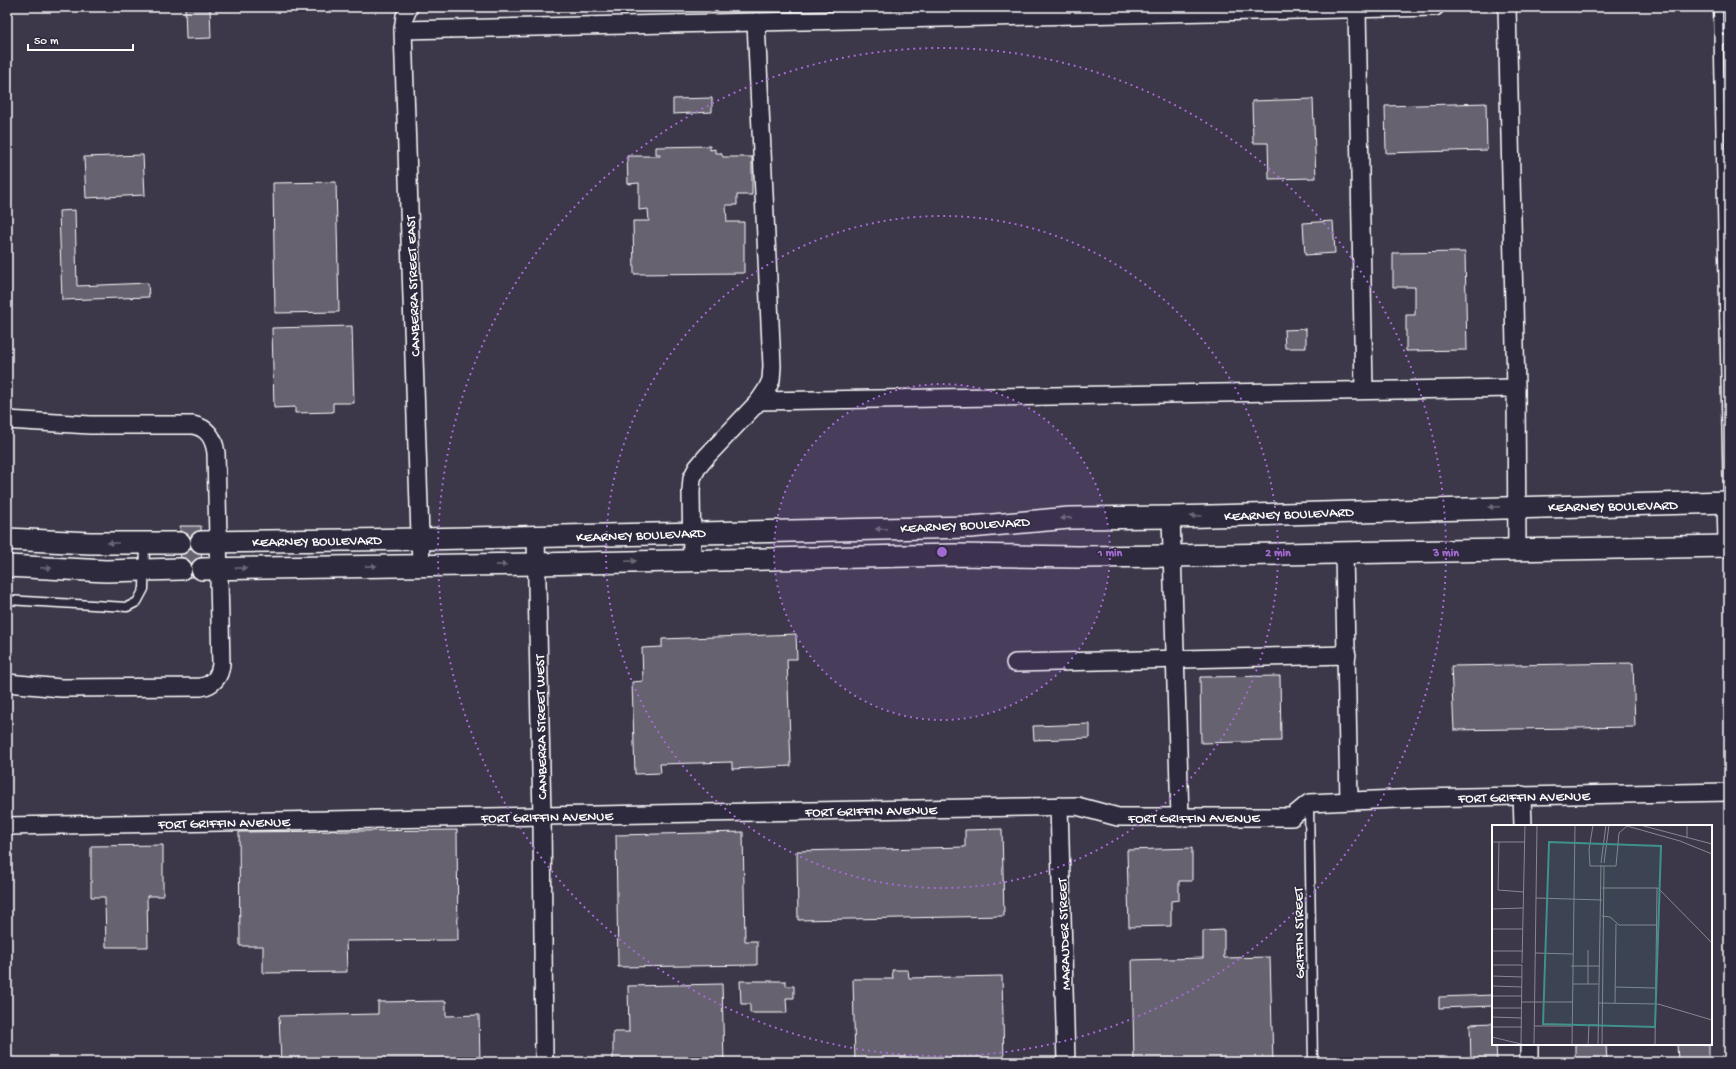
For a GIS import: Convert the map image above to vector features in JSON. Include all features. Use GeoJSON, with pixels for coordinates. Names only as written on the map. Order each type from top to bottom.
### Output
{"type":"FeatureCollection","features":[{"type":"Feature","properties":{"kind":"street","name":"CANBERRA STREET EAST"},"geometry":{"type":"LineString","coordinates":[[410,7],[405,16],[403,30],[421,566]]}},
{"type":"Feature","properties":{"kind":"street"},"geometry":{"type":"LineString","coordinates":[[403,30],[1435,7]]}},
{"type":"Feature","properties":{"kind":"street"},"geometry":{"type":"LineString","coordinates":[[1507,7],[1516,388],[1517,551]]}},
{"type":"Feature","properties":{"kind":"street"},"geometry":{"type":"LineString","coordinates":[[1357,9],[1364,390]]}},
{"type":"Feature","properties":{"kind":"street"},"geometry":{"type":"LineString","coordinates":[[692,559],[692,478],[697,468],[759,401],[769,384],[772,366],[756,22]]}},
{"type":"Feature","properties":{"kind":"street"},"geometry":{"type":"LineString","coordinates":[[759,401],[1516,388]]}},
{"type":"Feature","properties":{"kind":"street"},"geometry":{"type":"LineString","coordinates":[[7,420],[90,425],[193,425],[205,429],[209,433],[215,446],[209,542],[210,569],[221,672],[208,686],[119,689],[61,688],[7,683]]}},
{"type":"Feature","properties":{"kind":"street"},"geometry":{"type":"LineString","coordinates":[[1728,502],[1729,541]]}},
{"type":"Feature","properties":{"kind":"street","name":"KEARNEY BOULEVARD"},"geometry":{"type":"LineString","coordinates":[[209,542],[536,537],[692,532],[970,527],[1070,518],[1171,517],[1728,502]]}},
{"type":"Feature","properties":{"kind":"street"},"geometry":{"type":"LineString","coordinates":[[1171,517],[1180,818]]}},
{"type":"Feature","properties":{"kind":"street","name":"CANBERRA STREET WEST"},"geometry":{"type":"LineString","coordinates":[[536,537],[542,816],[544,1062]]}},
{"type":"Feature","properties":{"kind":"street"},"geometry":{"type":"LineString","coordinates":[[7,539],[49,542],[180,542]]}},
{"type":"Feature","properties":{"kind":"street","name":"KEARNEY BOULEVARD"},"geometry":{"type":"LineString","coordinates":[[210,569],[954,555],[1078,557],[1172,556],[1729,546]]}},
{"type":"Feature","properties":{"kind":"street"},"geometry":{"type":"LineString","coordinates":[[1344,553],[1349,801]]}},
{"type":"Feature","properties":{"kind":"street"},"geometry":{"type":"LineString","coordinates":[[7,566],[106,570],[181,569]]}},
{"type":"Feature","properties":{"kind":"street"},"geometry":{"type":"LineString","coordinates":[[1015,663],[1347,655]]}},
{"type":"Feature","properties":{"kind":"street","name":"FORT GRIFFIN AVENUE"},"geometry":{"type":"LineString","coordinates":[[7,826],[1060,806],[1077,806],[1118,817],[1292,817],[1309,803],[1522,795],[1729,792]]}},
{"type":"Feature","properties":{"kind":"street"},"geometry":{"type":"LineString","coordinates":[[1522,795],[1523,825]]}},
{"type":"Feature","properties":{"kind":"street","name":"MARAUDER STREET"},"geometry":{"type":"LineString","coordinates":[[1060,806],[1066,1062]]}},
{"type":"Feature","properties":{"kind":"street"},"geometry":{"type":"LineString","coordinates":[[1528,1045],[1529,1062]]}},
{"type":"Feature","properties":{"kind":"lane"},"geometry":{"type":"LineString","coordinates":[[1718,7],[1728,502]]}},
{"type":"Feature","properties":{"kind":"lane"},"geometry":{"type":"LineString","coordinates":[[1719,40],[1729,40]]}},
{"type":"Feature","properties":{"kind":"lane"},"geometry":{"type":"LineString","coordinates":[[7,600],[127,607],[138,602],[144,589],[145,543]]}},
{"type":"Feature","properties":{"kind":"lane","name":"GRIFFIN STREET"},"geometry":{"type":"LineString","coordinates":[[1309,803],[1313,1062]]}},
{"type":"Feature","properties":{"kind":"building"},"geometry":{"type":"Polygon","coordinates":[[[131,7],[150,7],[150,9],[131,10],[131,7]]]}},
{"type":"Feature","properties":{"kind":"building"},"geometry":{"type":"Polygon","coordinates":[[[185,7],[210,7],[211,38],[186,39],[185,7]]]}},
{"type":"Feature","properties":{"kind":"building"},"geometry":{"type":"Polygon","coordinates":[[[712,98],[712,112],[673,114],[673,99],[712,98]]]}},
{"type":"Feature","properties":{"kind":"building"},"geometry":{"type":"Polygon","coordinates":[[[1313,99],[1316,178],[1269,179],[1268,143],[1253,143],[1252,101],[1313,99]]]}},
{"type":"Feature","properties":{"kind":"building"},"geometry":{"type":"Polygon","coordinates":[[[1486,103],[1487,150],[1386,153],[1385,106],[1486,103]]]}},
{"type":"Feature","properties":{"kind":"building"},"geometry":{"type":"Polygon","coordinates":[[[710,146],[710,150],[715,149],[715,153],[721,153],[723,157],[752,157],[752,195],[737,195],[737,205],[726,205],[727,222],[744,222],[744,273],[634,274],[633,221],[649,221],[648,209],[639,210],[639,183],[628,184],[627,156],[660,156],[660,154],[656,154],[656,147],[710,146]]]}},
{"type":"Feature","properties":{"kind":"building"},"geometry":{"type":"Polygon","coordinates":[[[143,155],[145,195],[86,198],[84,157],[143,155]]]}},
{"type":"Feature","properties":{"kind":"building"},"geometry":{"type":"Polygon","coordinates":[[[336,182],[339,312],[275,313],[273,183],[336,182]]]}},
{"type":"Feature","properties":{"kind":"building"},"geometry":{"type":"Polygon","coordinates":[[[75,210],[77,286],[148,283],[149,297],[62,300],[59,211],[75,210]]]}},
{"type":"Feature","properties":{"kind":"building"},"geometry":{"type":"Polygon","coordinates":[[[1333,221],[1335,253],[1305,255],[1303,223],[1333,221]]]}},
{"type":"Feature","properties":{"kind":"building"},"geometry":{"type":"Polygon","coordinates":[[[1465,252],[1467,350],[1406,351],[1406,315],[1415,315],[1415,287],[1393,287],[1393,253],[1465,252]]]}},
{"type":"Feature","properties":{"kind":"building"},"geometry":{"type":"Polygon","coordinates":[[[352,326],[354,403],[333,403],[333,412],[295,413],[295,407],[274,408],[272,328],[352,326]]]}},
{"type":"Feature","properties":{"kind":"building"},"geometry":{"type":"Polygon","coordinates":[[[1306,329],[1306,348],[1285,348],[1284,330],[1306,329]]]}},
{"type":"Feature","properties":{"kind":"building"},"geometry":{"type":"Polygon","coordinates":[[[180,526],[201,526],[202,577],[181,577],[180,526]]]}},
{"type":"Feature","properties":{"kind":"building"},"geometry":{"type":"Polygon","coordinates":[[[796,634],[797,659],[787,659],[791,766],[732,769],[732,762],[660,764],[661,773],[635,774],[632,682],[643,681],[642,648],[662,647],[662,639],[796,634]]]}},
{"type":"Feature","properties":{"kind":"building"},"geometry":{"type":"Polygon","coordinates":[[[1633,663],[1635,727],[1454,730],[1451,666],[1633,663]]]}},
{"type":"Feature","properties":{"kind":"building"},"geometry":{"type":"Polygon","coordinates":[[[1280,676],[1281,741],[1201,743],[1200,677],[1280,676]]]}},
{"type":"Feature","properties":{"kind":"building"},"geometry":{"type":"Polygon","coordinates":[[[1090,724],[1090,738],[1034,740],[1033,726],[1090,724]]]}},
{"type":"Feature","properties":{"kind":"building"},"geometry":{"type":"Polygon","coordinates":[[[1002,829],[1004,916],[798,920],[797,851],[965,847],[965,830],[1002,829]]]}},
{"type":"Feature","properties":{"kind":"building"},"geometry":{"type":"Polygon","coordinates":[[[457,830],[458,940],[346,941],[347,972],[263,973],[263,946],[240,946],[239,832],[457,830]]]}},
{"type":"Feature","properties":{"kind":"building"},"geometry":{"type":"Polygon","coordinates":[[[743,832],[745,941],[757,941],[757,965],[618,967],[616,835],[743,832]]]}},
{"type":"Feature","properties":{"kind":"building"},"geometry":{"type":"Polygon","coordinates":[[[163,845],[163,896],[147,896],[148,947],[106,947],[105,897],[91,897],[91,846],[163,845]]]}},
{"type":"Feature","properties":{"kind":"building"},"geometry":{"type":"Polygon","coordinates":[[[1192,848],[1192,881],[1179,881],[1179,900],[1171,901],[1171,926],[1129,927],[1127,850],[1192,848]]]}},
{"type":"Feature","properties":{"kind":"building"},"geometry":{"type":"Polygon","coordinates":[[[1224,930],[1224,958],[1270,957],[1273,1062],[1134,1062],[1132,960],[1203,958],[1203,931],[1224,930]]]}},
{"type":"Feature","properties":{"kind":"building"},"geometry":{"type":"Polygon","coordinates":[[[892,970],[908,970],[909,978],[1002,976],[1004,1062],[855,1062],[853,979],[893,979],[892,970]]]}},
{"type":"Feature","properties":{"kind":"building"},"geometry":{"type":"Polygon","coordinates":[[[740,981],[786,981],[786,986],[794,986],[794,998],[786,998],[787,1013],[750,1013],[750,1004],[741,1004],[740,981]]]}},
{"type":"Feature","properties":{"kind":"building"},"geometry":{"type":"Polygon","coordinates":[[[722,984],[724,1062],[613,1062],[613,1032],[629,1032],[628,986],[722,984]]]}},
{"type":"Feature","properties":{"kind":"building"},"geometry":{"type":"Polygon","coordinates":[[[1492,995],[1492,1006],[1439,1008],[1439,997],[1492,995]]]}},
{"type":"Feature","properties":{"kind":"building"},"geometry":{"type":"Polygon","coordinates":[[[446,1001],[446,1016],[479,1015],[480,1062],[281,1062],[279,1016],[378,1014],[378,1002],[446,1001]]]}},
{"type":"Feature","properties":{"kind":"building"},"geometry":{"type":"Polygon","coordinates":[[[1492,1023],[1492,1045],[1496,1045],[1497,1062],[1471,1062],[1470,1024],[1492,1023]]]}},
{"type":"Feature","properties":{"kind":"building"},"geometry":{"type":"Polygon","coordinates":[[[1575,1045],[1606,1045],[1607,1062],[1575,1062],[1575,1045]]]}},
{"type":"Feature","properties":{"kind":"building"},"geometry":{"type":"Polygon","coordinates":[[[1677,1045],[1709,1045],[1709,1062],[1678,1062],[1677,1045]]]}}]}
